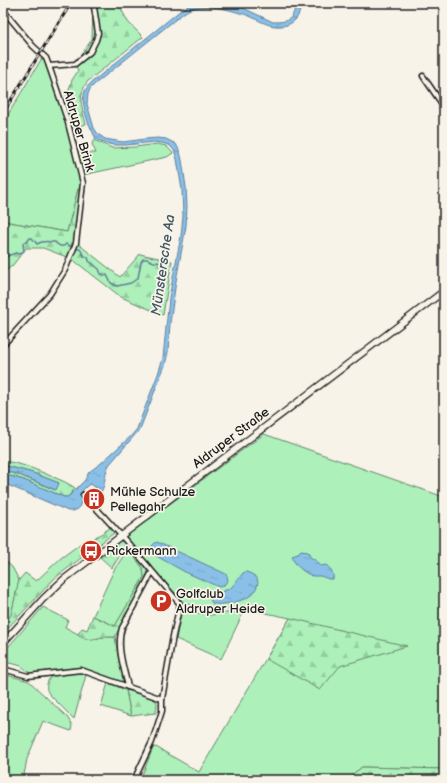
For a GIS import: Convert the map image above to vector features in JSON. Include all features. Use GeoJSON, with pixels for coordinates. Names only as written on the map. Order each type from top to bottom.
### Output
{"type":"FeatureCollection","features":[{"type":"Feature","properties":{"kind":"main road","name":"Aldruper Straße"},"geometry":{"type":"LineString","coordinates":[[3,643],[52,589],[63,580],[444,291]]}},
{"type":"Feature","properties":{"kind":"street"},"geometry":{"type":"LineString","coordinates":[[49,66],[75,64],[90,52],[98,33],[94,7],[96,3]]}},
{"type":"Feature","properties":{"kind":"street","name":"Aldruper Brink"},"geometry":{"type":"LineString","coordinates":[[3,10],[33,46],[46,58],[67,119],[83,183],[76,243],[65,270],[50,294],[3,345]]}},
{"type":"Feature","properties":{"kind":"street"},"geometry":{"type":"LineString","coordinates":[[423,76],[444,108]]}},
{"type":"Feature","properties":{"kind":"street"},"geometry":{"type":"LineString","coordinates":[[83,495],[108,520],[180,604],[162,699],[162,711],[152,742],[134,780]]}},
{"type":"Feature","properties":{"kind":"street"},"geometry":{"type":"LineString","coordinates":[[128,687],[121,656],[120,634],[152,572]]}},
{"type":"Feature","properties":{"kind":"street"},"geometry":{"type":"LineString","coordinates":[[3,669],[28,676],[80,670],[162,699]]}},
{"type":"Feature","properties":{"kind":"green space"},"geometry":{"type":"Polygon","coordinates":[[[95,3],[118,3],[128,22],[143,37],[88,81],[81,97],[86,124],[71,128],[63,102],[65,102],[72,80],[78,71],[75,64],[92,39],[93,7],[95,3]]]}},
{"type":"Feature","properties":{"kind":"green space"},"geometry":{"type":"Polygon","coordinates":[[[42,58],[47,62],[66,119],[82,183],[82,190],[78,189],[67,232],[3,221],[3,123],[42,58]]]}},
{"type":"Feature","properties":{"kind":"green space"},"geometry":{"type":"Polygon","coordinates":[[[94,140],[112,148],[157,144],[166,146],[173,153],[167,157],[83,175],[78,153],[96,153],[92,144],[94,140]]]}},
{"type":"Feature","properties":{"kind":"green space"},"geometry":{"type":"Polygon","coordinates":[[[78,189],[85,191],[76,245],[77,243],[120,277],[140,254],[172,261],[163,315],[121,297],[72,259],[43,248],[26,248],[12,266],[3,273],[3,221],[67,232],[78,189]]]}},
{"type":"Feature","properties":{"kind":"green space"},"geometry":{"type":"Polygon","coordinates":[[[264,434],[444,497],[444,769],[362,767],[353,774],[353,780],[140,780],[153,748],[156,747],[199,772],[290,618],[261,612],[244,611],[221,659],[176,639],[181,614],[185,611],[211,615],[242,611],[185,604],[125,537],[264,434]]]}},
{"type":"Feature","properties":{"kind":"green space"},"geometry":{"type":"Polygon","coordinates":[[[3,461],[16,463],[35,469],[75,488],[68,497],[64,497],[24,480],[3,474],[3,471],[17,474],[55,490],[59,483],[33,473],[3,465],[3,461]]]}},
{"type":"Feature","properties":{"kind":"green space"},"geometry":{"type":"Polygon","coordinates":[[[110,528],[114,533],[55,578],[3,633],[3,626],[11,615],[19,580],[25,573],[36,581],[61,558],[84,541],[91,540],[110,528]]]}},
{"type":"Feature","properties":{"kind":"green space"},"geometry":{"type":"Polygon","coordinates":[[[120,541],[124,542],[144,564],[149,577],[115,637],[88,639],[82,637],[78,634],[82,628],[87,630],[93,616],[115,626],[144,577],[143,568],[126,546],[112,568],[100,557],[120,541]]]}},
{"type":"Feature","properties":{"kind":"green space"},"geometry":{"type":"Polygon","coordinates":[[[128,549],[143,568],[144,577],[115,626],[93,616],[114,570],[128,549]]]}},
{"type":"Feature","properties":{"kind":"green space"},"geometry":{"type":"Polygon","coordinates":[[[3,559],[12,567],[19,580],[11,616],[3,626],[3,559]]]}},
{"type":"Feature","properties":{"kind":"green space"},"geometry":{"type":"Polygon","coordinates":[[[43,607],[68,620],[65,627],[83,638],[92,640],[115,637],[124,678],[123,680],[120,682],[83,668],[30,673],[21,666],[3,662],[3,653],[43,607]]]}},
{"type":"Feature","properties":{"kind":"green space"},"geometry":{"type":"Polygon","coordinates":[[[290,618],[407,646],[340,666],[320,690],[266,659],[290,618]]]}},
{"type":"Feature","properties":{"kind":"green space"},"geometry":{"type":"Polygon","coordinates":[[[80,673],[86,675],[74,719],[49,694],[47,691],[47,684],[48,680],[54,676],[80,673]]]}},
{"type":"Feature","properties":{"kind":"green space"},"geometry":{"type":"Polygon","coordinates":[[[3,674],[29,681],[67,717],[72,725],[71,731],[43,721],[27,759],[23,780],[3,780],[3,674]]]}},
{"type":"Feature","properties":{"kind":"green space"},"geometry":{"type":"Polygon","coordinates":[[[108,683],[126,690],[131,716],[101,706],[108,683]]]}},
{"type":"Feature","properties":{"kind":"green space"},"geometry":{"type":"Polygon","coordinates":[[[126,690],[154,699],[157,703],[156,713],[131,716],[126,690]]]}},
{"type":"Feature","properties":{"kind":"green space"},"geometry":{"type":"Polygon","coordinates":[[[362,767],[444,769],[444,780],[353,780],[353,774],[362,767]]]}},
{"type":"Feature","properties":{"kind":"water"},"geometry":{"type":"Polygon","coordinates":[[[193,3],[219,3],[241,7],[273,22],[283,21],[290,18],[294,13],[296,3],[301,3],[296,19],[287,25],[280,26],[274,26],[246,15],[223,9],[199,7],[190,9],[90,89],[87,104],[94,128],[98,134],[105,139],[123,142],[158,138],[166,139],[176,144],[182,160],[186,187],[186,226],[170,323],[168,352],[165,365],[140,429],[109,465],[104,486],[97,497],[95,493],[97,489],[91,484],[88,485],[82,491],[83,493],[78,509],[68,511],[3,483],[3,474],[24,480],[64,497],[68,497],[85,480],[89,472],[100,464],[137,429],[163,358],[169,298],[181,236],[183,216],[182,190],[174,150],[169,145],[162,143],[154,142],[113,145],[96,139],[85,112],[83,100],[85,91],[92,82],[181,10],[193,3]]]}},
{"type":"Feature","properties":{"kind":"water"},"geometry":{"type":"Polygon","coordinates":[[[3,465],[33,473],[59,483],[56,490],[17,474],[3,471],[3,465]]]}},
{"type":"Feature","properties":{"kind":"water"},"geometry":{"type":"Polygon","coordinates":[[[157,542],[226,574],[228,580],[223,586],[219,587],[185,572],[151,553],[152,546],[157,542]]]}},
{"type":"Feature","properties":{"kind":"water"},"geometry":{"type":"Polygon","coordinates":[[[301,551],[308,552],[310,557],[317,561],[319,565],[326,565],[333,573],[333,579],[313,576],[300,568],[292,556],[301,551]]]}},
{"type":"Feature","properties":{"kind":"water"},"geometry":{"type":"Polygon","coordinates":[[[246,572],[253,575],[258,581],[257,587],[253,594],[232,603],[212,603],[210,599],[211,596],[231,588],[243,573],[246,572]]]}},
{"type":"Feature","properties":{"kind":"waterway"},"geometry":{"type":"LineString","coordinates":[[3,262],[7,256],[16,253],[19,254],[24,251],[23,244],[30,238],[32,238],[37,244],[44,242],[55,242],[60,246],[66,244],[70,246]]}},
{"type":"Feature","properties":{"kind":"waterway","name":"Münstersche Aa"},"geometry":{"type":"LineString","coordinates":[[77,249],[80,249],[84,256],[88,257],[89,261],[99,269],[101,274],[107,275],[111,283],[117,286],[131,283],[138,278],[143,259],[166,263]]}},
{"type":"Feature","properties":{"kind":"railway"},"geometry":{"type":"LineString","coordinates":[[3,113],[71,3]]}},
{"type":"Feature","properties":{"kind":"place","name":"Mühle Schulze Pellegahr"},"geometry":{"type":"Point","coordinates":[94,499]}},
{"type":"Feature","properties":{"kind":"place","name":"Rickermann"},"geometry":{"type":"Point","coordinates":[91,551]}},
{"type":"Feature","properties":{"kind":"place","name":"Golfclub Aldruper Heide"},"geometry":{"type":"Point","coordinates":[161,601]}}]}
